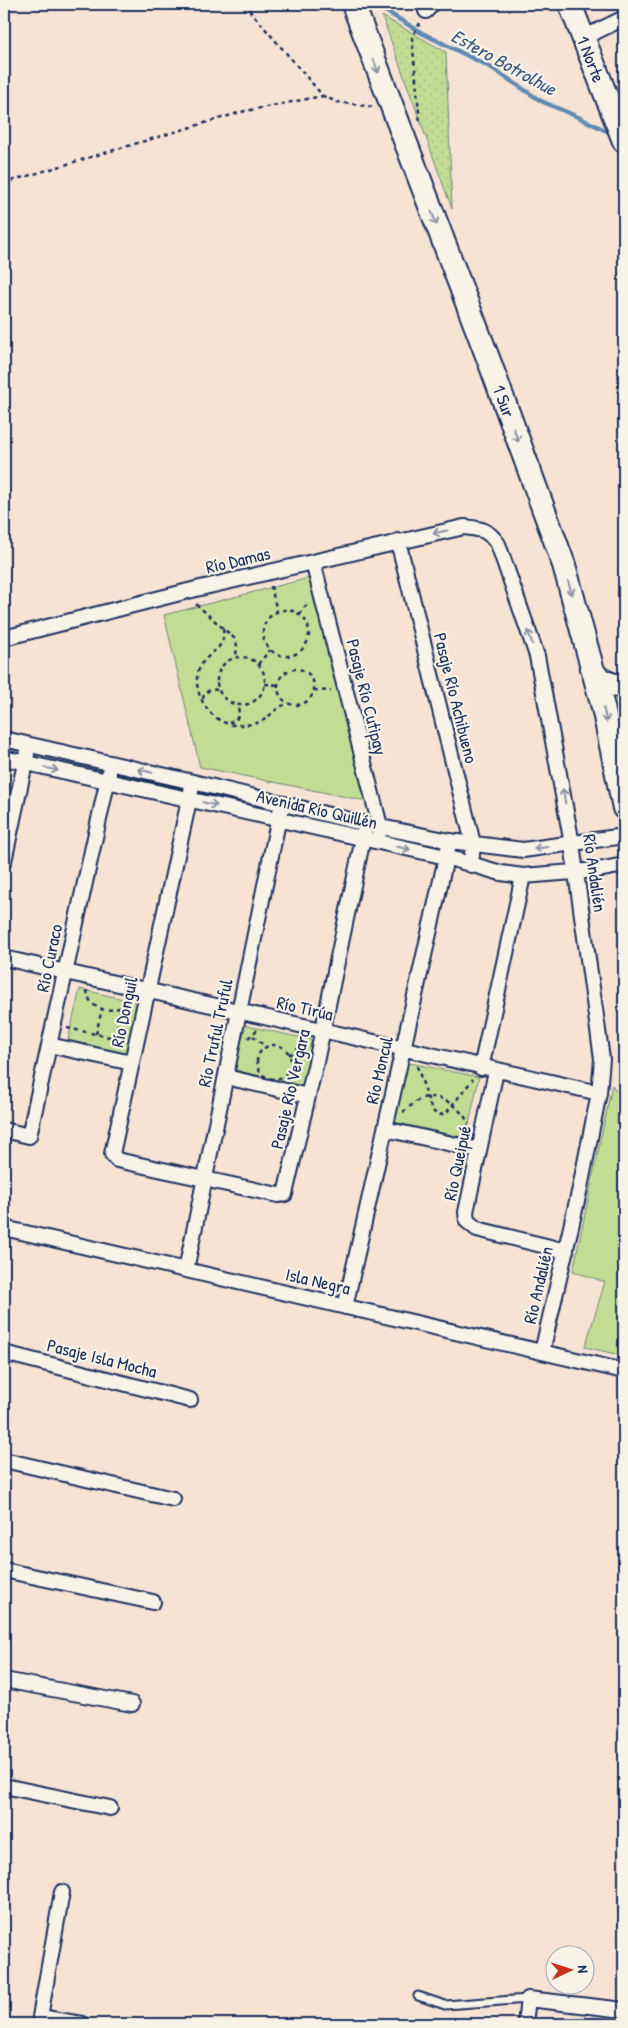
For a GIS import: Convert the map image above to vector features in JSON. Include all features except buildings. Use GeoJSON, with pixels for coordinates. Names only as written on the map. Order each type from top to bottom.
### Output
{"type":"FeatureCollection","features":[{"type":"Feature","properties":{"kind":"main road","name":"1 Norte"},"geometry":{"type":"LineString","coordinates":[[570,4],[624,141]]}},
{"type":"Feature","properties":{"kind":"main road","name":"1 Sur"},"geometry":{"type":"LineString","coordinates":[[356,12],[488,356],[560,556],[612,746],[624,808]]}},
{"type":"Feature","properties":{"kind":"main road"},"geometry":{"type":"LineString","coordinates":[[592,668],[594,673],[602,680],[624,687]]}},
{"type":"Feature","properties":{"kind":"street"},"geometry":{"type":"LineString","coordinates":[[583,38],[624,18]]}},
{"type":"Feature","properties":{"kind":"street","name":"Río Damas"},"geometry":{"type":"LineString","coordinates":[[4,638],[398,541],[464,527],[482,529]]}},
{"type":"Feature","properties":{"kind":"street","name":"Río Andalién"},"geometry":{"type":"LineString","coordinates":[[482,529],[491,535],[498,544],[536,656],[572,844],[602,1059],[599,1093],[566,1250],[542,1352]]}},
{"type":"Feature","properties":{"kind":"street","name":"Pasaje Río Achibueno"},"geometry":{"type":"LineString","coordinates":[[398,541],[472,844],[471,865]]}},
{"type":"Feature","properties":{"kind":"street","name":"Pasaje Río Cutipay"},"geometry":{"type":"LineString","coordinates":[[313,562],[377,842]]}},
{"type":"Feature","properties":{"kind":"street","name":"Avenida Río Quillén"},"geometry":{"type":"LineString","coordinates":[[4,739],[281,804],[450,841],[523,850],[624,836]]}},
{"type":"Feature","properties":{"kind":"street"},"geometry":{"type":"LineString","coordinates":[[4,861],[29,745]]}},
{"type":"Feature","properties":{"kind":"street","name":"Avenida Río Quillén"},"geometry":{"type":"LineString","coordinates":[[4,758],[446,857],[501,873],[522,876],[576,872],[624,865]]}},
{"type":"Feature","properties":{"kind":"street","name":"Río Curaco"},"geometry":{"type":"LineString","coordinates":[[4,1130],[29,1136],[111,763]]}},
{"type":"Feature","properties":{"kind":"street","name":"Río Donguil"},"geometry":{"type":"LineString","coordinates":[[193,782],[144,990],[132,1063],[112,1154],[117,1160],[204,1180]]}},
{"type":"Feature","properties":{"kind":"street","name":"Río Truful Truful"},"geometry":{"type":"LineString","coordinates":[[186,1270],[281,804]]}},
{"type":"Feature","properties":{"kind":"street","name":"Pasaje Río Vergara"},"geometry":{"type":"LineString","coordinates":[[204,1180],[278,1195],[285,1194],[363,839],[373,825]]}},
{"type":"Feature","properties":{"kind":"street","name":"Río Moncul"},"geometry":{"type":"LineString","coordinates":[[345,1307],[390,1108],[408,1051],[450,841]]}},
{"type":"Feature","properties":{"kind":"street"},"geometry":{"type":"LineString","coordinates":[[481,1068],[522,876]]}},
{"type":"Feature","properties":{"kind":"street","name":"Río Tirúa"},"geometry":{"type":"LineString","coordinates":[[4,958],[481,1068],[599,1093]]}},
{"type":"Feature","properties":{"kind":"street"},"geometry":{"type":"LineString","coordinates":[[49,1045],[132,1063]]}},
{"type":"Feature","properties":{"kind":"street","name":"Río Queipué"},"geometry":{"type":"LineString","coordinates":[[496,1071],[466,1212],[468,1221],[477,1229],[566,1250]]}},
{"type":"Feature","properties":{"kind":"street"},"geometry":{"type":"LineString","coordinates":[[226,1077],[308,1096]]}},
{"type":"Feature","properties":{"kind":"street"},"geometry":{"type":"LineString","coordinates":[[385,1129],[479,1150]]}},
{"type":"Feature","properties":{"kind":"street","name":"Isla Negra"},"geometry":{"type":"LineString","coordinates":[[4,1228],[624,1371]]}},
{"type":"Feature","properties":{"kind":"street","name":"Pasaje Isla Mocha"},"geometry":{"type":"LineString","coordinates":[[4,1353],[190,1400]]}},
{"type":"Feature","properties":{"kind":"street"},"geometry":{"type":"LineString","coordinates":[[4,1460],[173,1499]]}},
{"type":"Feature","properties":{"kind":"street"},"geometry":{"type":"LineString","coordinates":[[4,1570],[154,1602]]}},
{"type":"Feature","properties":{"kind":"street"},"geometry":{"type":"LineString","coordinates":[[4,1680],[132,1704]]}},
{"type":"Feature","properties":{"kind":"street"},"geometry":{"type":"LineString","coordinates":[[4,1786],[110,1808]]}},
{"type":"Feature","properties":{"kind":"street"},"geometry":{"type":"LineString","coordinates":[[62,1892],[39,2021],[82,2024]]}},
{"type":"Feature","properties":{"kind":"street"},"geometry":{"type":"LineString","coordinates":[[525,2024],[528,1998],[624,2010]]}},
{"type":"Feature","properties":{"kind":"lane"},"geometry":{"type":"LineString","coordinates":[[418,1996],[445,2005],[528,1998]]}},
{"type":"Feature","properties":{"kind":"path"},"geometry":{"type":"LineString","coordinates":[[244,4],[323,96],[337,102],[392,108]]}},
{"type":"Feature","properties":{"kind":"path"},"geometry":{"type":"LineString","coordinates":[[412,37],[420,129]]}},
{"type":"Feature","properties":{"kind":"path"},"geometry":{"type":"LineString","coordinates":[[4,182],[245,111],[323,96]]}},
{"type":"Feature","properties":{"kind":"path"},"geometry":{"type":"LineString","coordinates":[[268,572],[277,612]]}},
{"type":"Feature","properties":{"kind":"path"},"geometry":{"type":"LineString","coordinates":[[184,593],[234,638],[237,645],[236,657]]}},
{"type":"Feature","properties":{"kind":"path"},"geometry":{"type":"LineString","coordinates":[[288,610],[302,617],[307,624],[308,639],[300,651],[294,655],[279,656],[270,650],[263,641],[263,626],[267,618],[277,612],[288,610]]}},
{"type":"Feature","properties":{"kind":"path"},"geometry":{"type":"LineString","coordinates":[[223,629],[225,638],[222,645],[204,659],[198,673],[199,692],[209,712],[218,720],[229,723],[249,724],[261,722],[282,705],[302,704],[308,700],[313,690],[311,679],[303,671],[292,670],[283,675],[278,685],[281,697],[290,704]]}},
{"type":"Feature","properties":{"kind":"path"},"geometry":{"type":"LineString","coordinates":[[258,664],[270,650]]}},
{"type":"Feature","properties":{"kind":"path"},"geometry":{"type":"LineString","coordinates":[[236,657],[248,658],[258,664],[265,676],[265,684],[263,691],[253,703],[238,706],[224,699],[218,690],[216,677],[219,669],[225,662],[236,657]]}},
{"type":"Feature","properties":{"kind":"path"},"geometry":{"type":"LineString","coordinates":[[265,684],[278,685]]}},
{"type":"Feature","properties":{"kind":"path"},"geometry":{"type":"LineString","coordinates":[[203,699],[204,694],[211,689],[218,690]]}},
{"type":"Feature","properties":{"kind":"path"},"geometry":{"type":"LineString","coordinates":[[229,723],[236,720],[239,714],[238,706]]}},
{"type":"Feature","properties":{"kind":"path"},"geometry":{"type":"LineString","coordinates":[[86,976],[88,997],[94,1007],[102,1009],[121,1008],[130,1003],[144,990]]}},
{"type":"Feature","properties":{"kind":"path"},"geometry":{"type":"LineString","coordinates":[[110,1058],[121,1008]]}},
{"type":"Feature","properties":{"kind":"path"},"geometry":{"type":"LineString","coordinates":[[96,1034],[102,1009]]}},
{"type":"Feature","properties":{"kind":"path"},"geometry":{"type":"LineString","coordinates":[[54,1025],[115,1038]]}},
{"type":"Feature","properties":{"kind":"path"},"geometry":{"type":"LineString","coordinates":[[252,1036],[266,1047],[276,1045],[282,1047],[289,1055],[291,1066],[289,1071],[280,1078],[269,1079],[260,1072],[257,1060],[258,1055],[266,1047]]}},
{"type":"Feature","properties":{"kind":"path"},"geometry":{"type":"LineString","coordinates":[[408,1051],[432,1112],[440,1115],[447,1112],[481,1068]]}},
{"type":"Feature","properties":{"kind":"path"},"geometry":{"type":"LineString","coordinates":[[390,1108],[404,1112],[412,1103],[428,1098],[439,1099],[453,1104],[464,1114],[470,1126],[484,1128]]}},
{"type":"Feature","properties":{"kind":"green space"},"geometry":{"type":"Polygon","coordinates":[[[382,16],[446,52],[452,209],[382,16]]]}},
{"type":"Feature","properties":{"kind":"green space"},"geometry":{"type":"Polygon","coordinates":[[[309,578],[366,801],[200,767],[164,615],[309,578]]]}},
{"type":"Feature","properties":{"kind":"green space"},"geometry":{"type":"Polygon","coordinates":[[[606,694],[624,696],[624,780],[606,694]]]}},
{"type":"Feature","properties":{"kind":"green space"},"geometry":{"type":"Polygon","coordinates":[[[80,989],[144,1004],[132,1055],[68,1040],[80,989]]]}},
{"type":"Feature","properties":{"kind":"green space"},"geometry":{"type":"Polygon","coordinates":[[[243,1025],[316,1041],[305,1089],[235,1070],[243,1025]]]}},
{"type":"Feature","properties":{"kind":"green space"},"geometry":{"type":"Polygon","coordinates":[[[405,1062],[479,1077],[466,1138],[393,1122],[405,1062]]]}},
{"type":"Feature","properties":{"kind":"green space"},"geometry":{"type":"Polygon","coordinates":[[[612,1085],[619,1095],[624,1147],[624,1356],[585,1347],[605,1282],[573,1271],[612,1085]]]}},
{"type":"Feature","properties":{"kind":"waterway","name":"Estero Botrolhue"},"geometry":{"type":"LineString","coordinates":[[374,4],[422,33],[492,68],[541,101],[613,134]]}}]}
